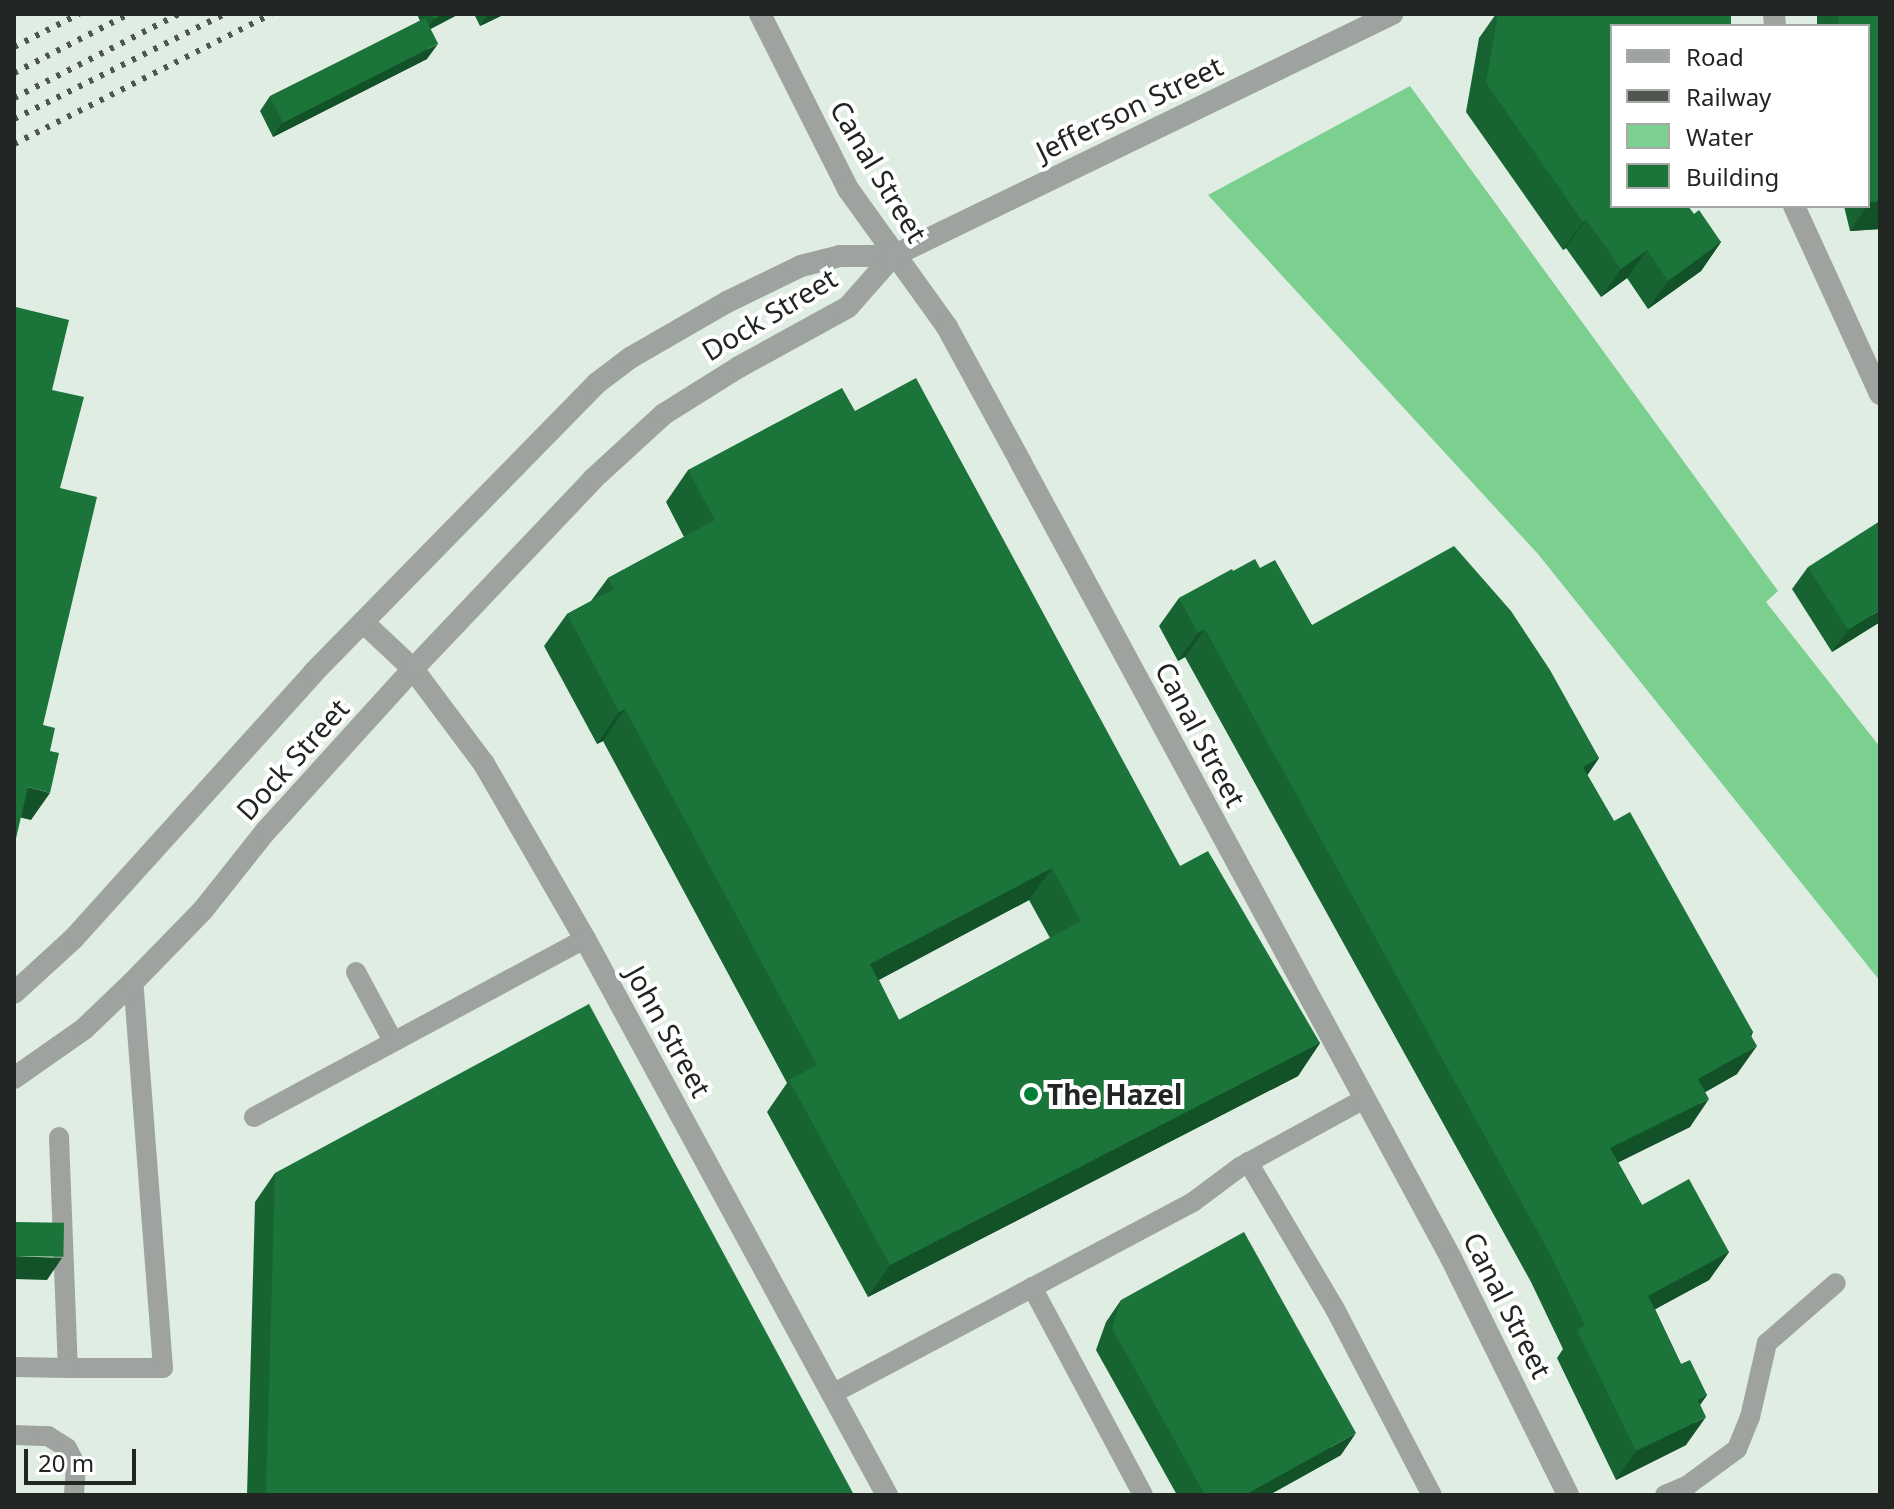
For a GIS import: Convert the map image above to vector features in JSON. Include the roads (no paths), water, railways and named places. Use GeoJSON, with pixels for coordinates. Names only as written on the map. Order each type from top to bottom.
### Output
{"type":"FeatureCollection","features":[{"type":"Feature","properties":{"kind":"street","name":"Canal Street"},"geometry":{"type":"LineString","coordinates":[[760,14],[848,189],[893,256],[947,327],[1487,1326],[1568,1495]]}},
{"type":"Feature","properties":{"kind":"street","name":"Jefferson Street"},"geometry":{"type":"LineString","coordinates":[[893,256],[1392,14]]}},
{"type":"Feature","properties":{"kind":"street"},"geometry":{"type":"LineString","coordinates":[[1795,208],[1880,394]]}},
{"type":"Feature","properties":{"kind":"street","name":"Dock Street"},"geometry":{"type":"LineString","coordinates":[[14,993],[74,938],[363,622],[562,414],[630,358],[727,302],[801,266],[840,256],[893,256]]}},
{"type":"Feature","properties":{"kind":"street","name":"Dock Street"},"geometry":{"type":"LineString","coordinates":[[14,1078],[84,1029],[203,910],[265,832],[413,669],[633,441],[687,398],[848,307],[893,256]]}},
{"type":"Feature","properties":{"kind":"street","name":"John Street"},"geometry":{"type":"LineString","coordinates":[[363,622],[413,669],[484,764],[585,939],[887,1495]]}},
{"type":"Feature","properties":{"kind":"lane"},"geometry":{"type":"LineString","coordinates":[[254,1117],[585,939]]}},
{"type":"Feature","properties":{"kind":"lane"},"geometry":{"type":"LineString","coordinates":[[356,972],[393,1041]]}},
{"type":"Feature","properties":{"kind":"lane"},"geometry":{"type":"LineString","coordinates":[[14,1367],[163,1368],[133,982]]}},
{"type":"Feature","properties":{"kind":"lane"},"geometry":{"type":"LineString","coordinates":[[832,1394],[1193,1202],[1248,1162],[1364,1099]]}},
{"type":"Feature","properties":{"kind":"lane"},"geometry":{"type":"LineString","coordinates":[[59,1137],[68,1368]]}},
{"type":"Feature","properties":{"kind":"lane"},"geometry":{"type":"LineString","coordinates":[[1248,1162],[1335,1309],[1432,1495]]}},
{"type":"Feature","properties":{"kind":"lane"},"geometry":{"type":"LineString","coordinates":[[1665,1495],[1688,1485],[1737,1449],[1750,1417],[1767,1343],[1836,1283]]}},
{"type":"Feature","properties":{"kind":"lane"},"geometry":{"type":"LineString","coordinates":[[1032,1287],[1143,1495]]}},
{"type":"Feature","properties":{"kind":"lane"},"geometry":{"type":"LineString","coordinates":[[14,1435],[48,1436],[67,1448],[76,1466],[74,1495]]}},
{"type":"Feature","properties":{"kind":"water"},"geometry":{"type":"Polygon","coordinates":[[[1410,86],[1778,591],[1766,602],[1880,747],[1880,981],[1538,554],[1208,195],[1410,86]]]}},
{"type":"Feature","properties":{"kind":"railway"},"geometry":{"type":"LineString","coordinates":[[14,47],[79,14]]}},
{"type":"Feature","properties":{"kind":"railway"},"geometry":{"type":"LineString","coordinates":[[14,73],[129,14]]}},
{"type":"Feature","properties":{"kind":"railway"},"geometry":{"type":"LineString","coordinates":[[14,98],[179,14]]}},
{"type":"Feature","properties":{"kind":"railway"},"geometry":{"type":"LineString","coordinates":[[14,119],[225,14]]}},
{"type":"Feature","properties":{"kind":"railway"},"geometry":{"type":"LineString","coordinates":[[14,144],[271,14]]}},
{"type":"Feature","properties":{"kind":"place","name":"The Hazel"},"geometry":{"type":"Point","coordinates":[1031,1094]}}]}
